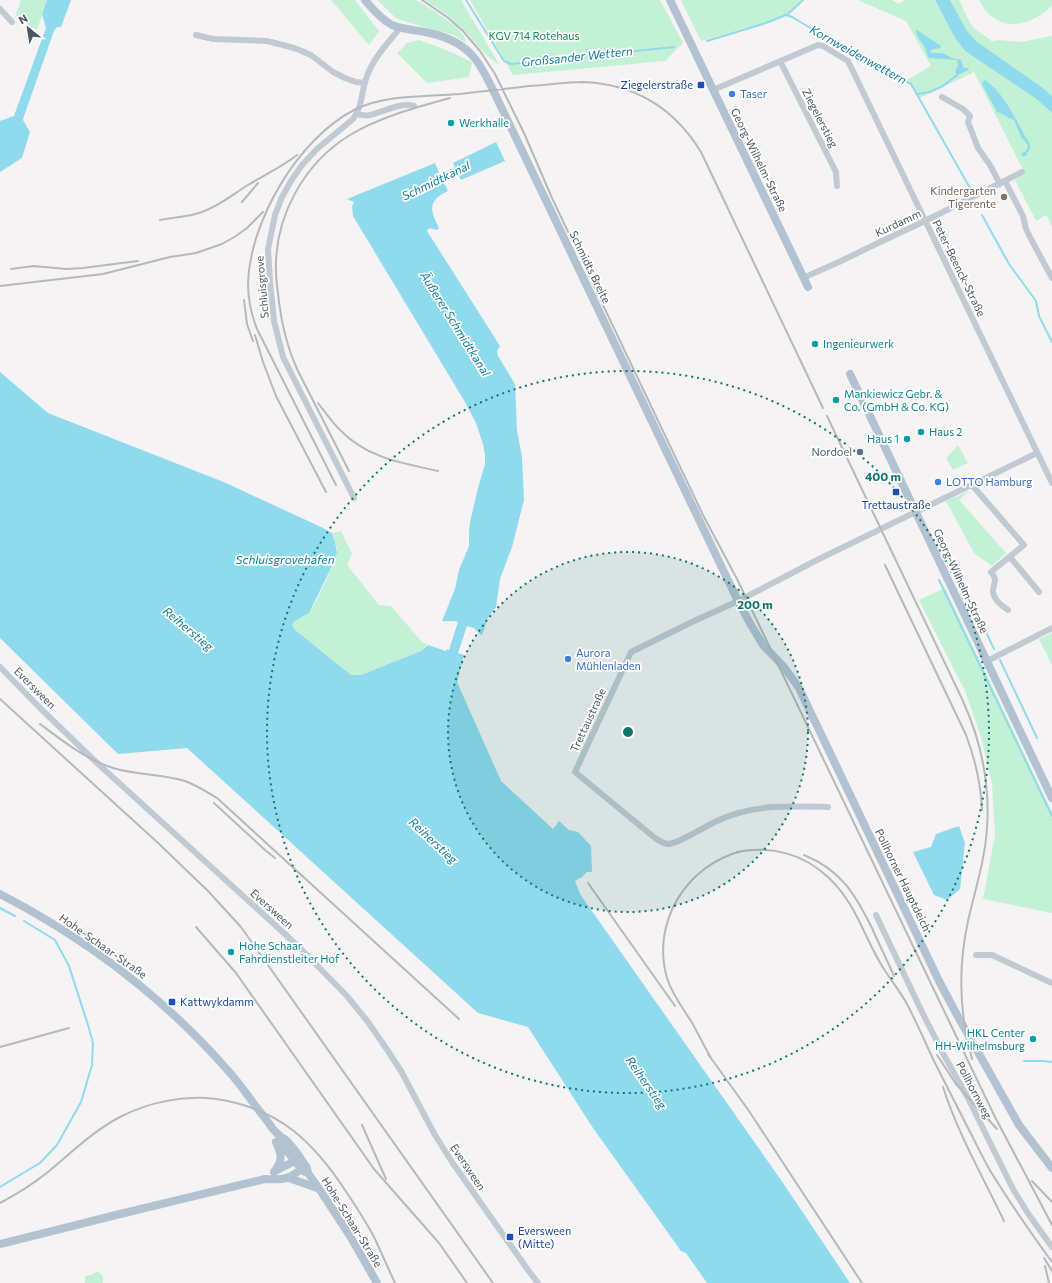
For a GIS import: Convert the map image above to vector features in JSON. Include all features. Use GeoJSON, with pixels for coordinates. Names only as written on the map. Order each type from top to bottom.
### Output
{"type":"FeatureCollection","features":[{"type":"Feature","properties":{"kind":"main road","name":"Schmidts Breite"},"geometry":{"type":"LineString","coordinates":[[366,0],[373,10],[384,19],[400,28],[438,35],[462,47],[472,55],[481,68],[738,601]]}},
{"type":"Feature","properties":{"kind":"main road","name":"Georg-Wilhelm-Straße"},"geometry":{"type":"LineString","coordinates":[[670,0],[808,287]]}},
{"type":"Feature","properties":{"kind":"main road","name":"Georg-Wilhelm-Straße"},"geometry":{"type":"LineString","coordinates":[[850,374],[1052,798]]}},
{"type":"Feature","properties":{"kind":"main road","name":"Pollhorner Hauptdeich"},"geometry":{"type":"LineString","coordinates":[[738,601],[750,625],[763,645],[784,667],[799,688],[956,1013],[1019,1125],[1052,1168]]}},
{"type":"Feature","properties":{"kind":"main road","name":"Hohe-Schaar-Straße"},"geometry":{"type":"LineString","coordinates":[[0,894],[78,940],[116,966],[145,990],[209,1050],[246,1092],[279,1135],[287,1141],[298,1160],[320,1190],[350,1236],[377,1283]]}},
{"type":"Feature","properties":{"kind":"main road"},"geometry":{"type":"LineString","coordinates":[[268,1122],[281,1156],[280,1164],[274,1172]]}},
{"type":"Feature","properties":{"kind":"main road"},"geometry":{"type":"LineString","coordinates":[[265,1179],[274,1172],[298,1160]]}},
{"type":"Feature","properties":{"kind":"main road"},"geometry":{"type":"LineString","coordinates":[[0,1244],[265,1179],[289,1178],[305,1169]]}},
{"type":"Feature","properties":{"kind":"main road"},"geometry":{"type":"LineString","coordinates":[[289,1178],[320,1190]]}},
{"type":"Feature","properties":{"kind":"street"},"geometry":{"type":"LineString","coordinates":[[0,9],[12,22]]}},
{"type":"Feature","properties":{"kind":"street","name":"Schluisgrove"},"geometry":{"type":"LineString","coordinates":[[354,498],[283,357],[274,320],[268,250],[275,215],[291,181],[302,165],[317,149],[353,120],[360,107],[369,70],[400,28]]}},
{"type":"Feature","properties":{"kind":"street"},"geometry":{"type":"LineString","coordinates":[[196,35],[213,40],[267,41],[283,45],[311,55],[333,72],[345,78],[356,82],[365,83]]}},
{"type":"Feature","properties":{"kind":"street","name":"Peter-Beenck-Straße"},"geometry":{"type":"LineString","coordinates":[[780,61],[818,45],[823,46],[848,61],[1052,484]]}},
{"type":"Feature","properties":{"kind":"street"},"geometry":{"type":"LineString","coordinates":[[713,90],[780,61]]}},
{"type":"Feature","properties":{"kind":"street","name":"Ziegelerstieg"},"geometry":{"type":"LineString","coordinates":[[780,61],[836,172],[837,186]]}},
{"type":"Feature","properties":{"kind":"street"},"geometry":{"type":"LineString","coordinates":[[942,97],[963,109],[970,116],[968,122],[978,148],[1002,182],[1023,216],[1026,229],[1052,278]]}},
{"type":"Feature","properties":{"kind":"street"},"geometry":{"type":"LineString","coordinates":[[357,114],[368,116],[395,107],[408,105],[414,106]]}},
{"type":"Feature","properties":{"kind":"street","name":"Kurdamm"},"geometry":{"type":"LineString","coordinates":[[803,278],[925,221],[1022,172]]}},
{"type":"Feature","properties":{"kind":"street","name":"Trettaustraße"},"geometry":{"type":"LineString","coordinates":[[828,807],[789,806],[751,810],[720,819],[675,842],[666,844],[655,838],[575,772],[631,652],[738,601],[817,560],[1037,453]]}},
{"type":"Feature","properties":{"kind":"street"},"geometry":{"type":"LineString","coordinates":[[972,484],[1024,545],[991,572],[996,583],[993,590],[993,595],[1001,605],[1008,610]]}},
{"type":"Feature","properties":{"kind":"street"},"geometry":{"type":"LineString","coordinates":[[1010,557],[1039,592]]}},
{"type":"Feature","properties":{"kind":"street"},"geometry":{"type":"LineString","coordinates":[[987,661],[1052,628]]}},
{"type":"Feature","properties":{"kind":"street","name":"Eversween"},"geometry":{"type":"LineString","coordinates":[[0,667],[96,762],[298,946],[347,996],[368,1022],[401,1071],[435,1135],[452,1162],[538,1283]]}},
{"type":"Feature","properties":{"kind":"street","name":"Pollhornweg"},"geometry":{"type":"LineString","coordinates":[[876,915],[922,1012],[968,1098],[1013,1188],[1029,1215],[1052,1247]]}},
{"type":"Feature","properties":{"kind":"street"},"geometry":{"type":"LineString","coordinates":[[976,955],[992,955],[1052,983]]}},
{"type":"Feature","properties":{"kind":"green space"},"geometry":{"type":"Polygon","coordinates":[[[21,0],[47,0],[37,30],[15,17],[21,0]]]}},
{"type":"Feature","properties":{"kind":"green space"},"geometry":{"type":"Polygon","coordinates":[[[331,0],[355,0],[379,31],[369,45],[331,0]]]}},
{"type":"Feature","properties":{"kind":"green space"},"geometry":{"type":"Polygon","coordinates":[[[377,0],[416,0],[455,26],[464,36],[466,43],[454,35],[397,19],[377,0]]]}},
{"type":"Feature","properties":{"kind":"green space"},"geometry":{"type":"Polygon","coordinates":[[[425,0],[461,0],[500,66],[485,54],[468,34],[446,14],[425,0]]]}},
{"type":"Feature","properties":{"kind":"green space","name":"KGV 714 Rotehaus"},"geometry":{"type":"Polygon","coordinates":[[[470,0],[660,0],[683,43],[665,61],[513,75],[470,0]]]}},
{"type":"Feature","properties":{"kind":"green space"},"geometry":{"type":"Polygon","coordinates":[[[681,0],[802,0],[787,14],[775,20],[701,41],[681,0]]]}},
{"type":"Feature","properties":{"kind":"green space"},"geometry":{"type":"Polygon","coordinates":[[[858,0],[892,0],[899,4],[905,0],[935,0],[955,38],[965,51],[1035,98],[1052,113],[1052,227],[1046,215],[1036,221],[1015,180],[1025,174],[974,72],[920,98],[911,83],[907,80],[931,66],[906,21],[858,0]]]}},
{"type":"Feature","properties":{"kind":"green space"},"geometry":{"type":"Polygon","coordinates":[[[950,0],[959,0],[970,23],[976,30],[992,41],[999,40],[1021,42],[1052,36],[1052,96],[1043,88],[976,41],[967,31],[950,0]]]}},
{"type":"Feature","properties":{"kind":"green space"},"geometry":{"type":"Polygon","coordinates":[[[979,0],[1052,0],[1052,6],[1043,14],[1033,19],[1023,23],[1012,24],[994,18],[986,11],[979,0]]]}},
{"type":"Feature","properties":{"kind":"green space"},"geometry":{"type":"Polygon","coordinates":[[[419,40],[449,51],[472,62],[469,77],[427,83],[397,53],[407,43],[419,40]]]}},
{"type":"Feature","properties":{"kind":"green space"},"geometry":{"type":"Polygon","coordinates":[[[958,445],[968,463],[953,470],[946,458],[958,445]]]}},
{"type":"Feature","properties":{"kind":"green space"},"geometry":{"type":"Polygon","coordinates":[[[969,491],[959,500],[1006,553],[992,566],[974,553],[946,501],[969,491]]]}},
{"type":"Feature","properties":{"kind":"green space"},"geometry":{"type":"Polygon","coordinates":[[[341,531],[352,554],[347,565],[379,605],[391,606],[422,642],[427,644],[421,651],[361,675],[351,675],[294,629],[292,624],[308,613],[313,607],[336,556],[336,544],[332,533],[341,531]]]}},
{"type":"Feature","properties":{"kind":"green space"},"geometry":{"type":"Polygon","coordinates":[[[945,588],[1052,812],[1052,913],[983,899],[995,835],[992,784],[981,737],[965,691],[919,600],[945,588]]]}},
{"type":"Feature","properties":{"kind":"green space"},"geometry":{"type":"Polygon","coordinates":[[[1052,633],[1052,665],[1039,639],[1052,633]]]}},
{"type":"Feature","properties":{"kind":"green space"},"geometry":{"type":"Polygon","coordinates":[[[98,1271],[103,1276],[103,1283],[85,1283],[85,1276],[91,1275],[98,1271]]]}},
{"type":"Feature","properties":{"kind":"water"},"geometry":{"type":"Polygon","coordinates":[[[47,0],[71,0],[61,27],[57,27],[54,31],[24,116],[23,120],[30,132],[22,158],[0,172],[0,121],[14,116],[46,28],[42,14],[47,0]]]}},
{"type":"Feature","properties":{"kind":"water"},"geometry":{"type":"Polygon","coordinates":[[[935,0],[950,0],[967,31],[976,41],[1043,88],[1052,96],[1052,113],[1035,98],[965,51],[955,38],[935,0]]]}},
{"type":"Feature","properties":{"kind":"water"},"geometry":{"type":"Polygon","coordinates":[[[916,30],[941,46],[940,48],[931,50],[931,53],[943,53],[952,58],[961,60],[964,68],[968,68],[969,70],[957,75],[955,72],[958,65],[957,60],[929,58],[916,30]]]}},
{"type":"Feature","properties":{"kind":"water"},"geometry":{"type":"Polygon","coordinates":[[[985,80],[1005,101],[1030,144],[1030,148],[1026,156],[1022,156],[1021,154],[1027,150],[1028,145],[1021,137],[1014,120],[997,112],[983,86],[982,83],[985,80]]]}},
{"type":"Feature","properties":{"kind":"water"},"geometry":{"type":"Polygon","coordinates":[[[496,142],[505,161],[461,180],[459,176],[444,183],[448,191],[436,198],[432,206],[432,211],[439,228],[437,230],[429,228],[427,231],[500,346],[497,351],[498,356],[515,384],[517,430],[522,457],[524,500],[512,547],[500,579],[496,607],[488,618],[482,635],[474,628],[467,626],[458,653],[464,655],[457,682],[501,781],[553,829],[559,821],[569,830],[578,832],[591,846],[592,872],[587,872],[575,881],[580,894],[781,1180],[850,1283],[707,1283],[686,1253],[681,1251],[593,1128],[528,1027],[478,1013],[187,748],[118,754],[0,638],[0,372],[48,413],[226,483],[332,533],[337,553],[331,568],[309,613],[292,624],[294,629],[351,675],[361,675],[421,651],[428,645],[446,651],[447,649],[449,650],[458,622],[442,621],[455,589],[459,570],[469,546],[470,522],[485,464],[483,444],[476,423],[465,402],[353,216],[352,207],[354,202],[347,199],[435,163],[440,175],[455,167],[453,163],[496,142]]]}},
{"type":"Feature","properties":{"kind":"water"},"geometry":{"type":"Polygon","coordinates":[[[959,826],[965,843],[960,889],[947,900],[934,895],[913,852],[931,847],[936,834],[959,826]]]}},
{"type":"Feature","properties":{"kind":"waterway","name":"Großsander Wettern"},"geometry":{"type":"LineString","coordinates":[[466,0],[504,61],[511,64],[674,47]]}},
{"type":"Feature","properties":{"kind":"waterway","name":"Großsander Wettern"},"geometry":{"type":"LineString","coordinates":[[707,41],[766,23],[788,14],[803,0]]}},
{"type":"Feature","properties":{"kind":"waterway","name":"Kornweidenwettern"},"geometry":{"type":"LineString","coordinates":[[786,15],[792,17],[861,58],[911,84],[970,188]]}},
{"type":"Feature","properties":{"kind":"waterway"},"geometry":{"type":"LineString","coordinates":[[917,94],[930,92],[943,86],[957,75]]}},
{"type":"Feature","properties":{"kind":"waterway","name":"Kornweidenwettern"},"geometry":{"type":"LineString","coordinates":[[982,215],[1009,264],[1036,301],[1039,316],[1052,342]]}},
{"type":"Feature","properties":{"kind":"waterway"},"geometry":{"type":"LineString","coordinates":[[960,577],[994,649]]}},
{"type":"Feature","properties":{"kind":"waterway"},"geometry":{"type":"LineString","coordinates":[[939,580],[1052,816]]}},
{"type":"Feature","properties":{"kind":"waterway"},"geometry":{"type":"LineString","coordinates":[[1000,660],[1037,738]]}},
{"type":"Feature","properties":{"kind":"waterway"},"geometry":{"type":"LineString","coordinates":[[0,908],[15,916]]}},
{"type":"Feature","properties":{"kind":"waterway"},"geometry":{"type":"LineString","coordinates":[[0,1187],[40,1163],[57,1145],[81,1102],[92,1065],[93,1043],[69,966],[55,940],[24,921]]}},
{"type":"Feature","properties":{"kind":"waterway"},"geometry":{"type":"LineString","coordinates":[[1024,1061],[1052,1062]]}},
{"type":"Feature","properties":{"kind":"railway"},"geometry":{"type":"LineString","coordinates":[[422,0],[447,17],[463,31],[480,51],[495,74],[524,133],[552,198],[703,515],[737,579],[994,1115],[1052,1225]]}},
{"type":"Feature","properties":{"kind":"railway"},"geometry":{"type":"LineString","coordinates":[[336,485],[257,329],[252,312],[248,283],[251,259],[258,234],[268,209],[281,184],[296,161],[333,123],[354,110],[378,101],[406,97],[460,94],[529,86],[583,82],[602,84],[636,93],[666,111],[690,136],[701,152],[823,408]]}},
{"type":"Feature","properties":{"kind":"railway"},"geometry":{"type":"LineString","coordinates":[[349,471],[293,361],[285,336],[276,280],[277,251],[280,231],[286,212],[295,193],[319,160],[334,147],[350,135],[374,123],[412,109],[450,98]]}},
{"type":"Feature","properties":{"kind":"railway"},"geometry":{"type":"LineString","coordinates":[[160,220],[197,214],[208,210],[297,155]]}},
{"type":"Feature","properties":{"kind":"railway"},"geometry":{"type":"LineString","coordinates":[[242,202],[258,183]]}},
{"type":"Feature","properties":{"kind":"railway"},"geometry":{"type":"LineString","coordinates":[[0,286],[103,274],[170,257],[196,253],[222,244],[236,236],[247,228],[263,212]]}},
{"type":"Feature","properties":{"kind":"railway"},"geometry":{"type":"LineString","coordinates":[[11,269],[34,266],[66,269],[83,268],[138,261]]}},
{"type":"Feature","properties":{"kind":"railway"},"geometry":{"type":"LineString","coordinates":[[244,300],[247,324],[253,341]]}},
{"type":"Feature","properties":{"kind":"railway"},"geometry":{"type":"LineString","coordinates":[[255,335],[263,362],[276,396],[326,492]]}},
{"type":"Feature","properties":{"kind":"railway"},"geometry":{"type":"LineString","coordinates":[[318,403],[340,430],[362,447],[373,453],[398,462],[438,471]]}},
{"type":"Feature","properties":{"kind":"railway"},"geometry":{"type":"LineString","coordinates":[[827,416],[963,701],[975,732],[983,763],[988,812],[986,840],[968,921],[961,973],[964,1024],[972,1059]]}},
{"type":"Feature","properties":{"kind":"railway"},"geometry":{"type":"LineString","coordinates":[[885,565],[966,735],[977,772],[982,810]]}},
{"type":"Feature","properties":{"kind":"railway"},"geometry":{"type":"LineString","coordinates":[[0,699],[157,842],[208,891],[241,927],[493,1283]]}},
{"type":"Feature","properties":{"kind":"railway"},"geometry":{"type":"LineString","coordinates":[[40,724],[57,737],[93,760],[113,768],[185,781],[217,798],[459,1019]]}},
{"type":"Feature","properties":{"kind":"railway"},"geometry":{"type":"LineString","coordinates":[[214,803],[275,858]]}},
{"type":"Feature","properties":{"kind":"railway"},"geometry":{"type":"LineString","coordinates":[[737,852],[762,850],[786,853],[798,857],[819,870],[839,888],[859,920],[882,966],[907,1004],[988,1167],[1028,1229],[1052,1262]]}},
{"type":"Feature","properties":{"kind":"railway"},"geometry":{"type":"LineString","coordinates":[[711,1058],[669,984],[663,957],[664,937],[669,917],[678,899],[689,883],[704,869],[722,858],[742,851]]}},
{"type":"Feature","properties":{"kind":"railway"},"geometry":{"type":"LineString","coordinates":[[804,855],[828,868],[846,884],[872,928],[894,976]]}},
{"type":"Feature","properties":{"kind":"railway"},"geometry":{"type":"LineString","coordinates":[[588,883],[675,1006]]}},
{"type":"Feature","properties":{"kind":"railway"},"geometry":{"type":"LineString","coordinates":[[196,927],[236,973],[374,1169],[439,1243],[467,1283]]}},
{"type":"Feature","properties":{"kind":"railway"},"geometry":{"type":"LineString","coordinates":[[0,1047],[69,1028]]}},
{"type":"Feature","properties":{"kind":"railway"},"geometry":{"type":"LineString","coordinates":[[708,1054],[749,1111],[862,1283]]}},
{"type":"Feature","properties":{"kind":"railway"},"geometry":{"type":"LineString","coordinates":[[937,1055],[956,1084],[997,1129]]}},
{"type":"Feature","properties":{"kind":"railway"},"geometry":{"type":"LineString","coordinates":[[943,1087],[963,1138],[1004,1221]]}},
{"type":"Feature","properties":{"kind":"railway"},"geometry":{"type":"LineString","coordinates":[[0,1203],[37,1181],[91,1136],[120,1117],[143,1107],[167,1101],[192,1098],[216,1099],[258,1110],[293,1130],[308,1143],[334,1175],[369,1227],[395,1283]]}},
{"type":"Feature","properties":{"kind":"railway"},"geometry":{"type":"LineString","coordinates":[[362,1125],[386,1179]]}},
{"type":"Feature","properties":{"kind":"railway"},"geometry":{"type":"LineString","coordinates":[[1032,1181],[1052,1202]]}},
{"type":"Feature","properties":{"kind":"railway"},"geometry":{"type":"LineString","coordinates":[[1044,1258],[1052,1271]]}},
{"type":"Feature","properties":{"kind":"railway"},"geometry":{"type":"LineString","coordinates":[[1045,1266],[1049,1283]]}},
{"type":"Feature","properties":{"kind":"place","name":"Ziegelerstraße"},"geometry":{"type":"Point","coordinates":[701,85]}},
{"type":"Feature","properties":{"kind":"place","name":"Taser"},"geometry":{"type":"Point","coordinates":[732,94]}},
{"type":"Feature","properties":{"kind":"place","name":"Werkhalle"},"geometry":{"type":"Point","coordinates":[451,123]}},
{"type":"Feature","properties":{"kind":"place","name":"Kindergarten Tigerente"},"geometry":{"type":"Point","coordinates":[1004,197]}},
{"type":"Feature","properties":{"kind":"place","name":"Ingenieurwerk"},"geometry":{"type":"Point","coordinates":[815,344]}},
{"type":"Feature","properties":{"kind":"place","name":"Mankiewicz Gebr. & Co. (GmbH & Co. KG)"},"geometry":{"type":"Point","coordinates":[836,400]}},
{"type":"Feature","properties":{"kind":"place","name":"Haus 2"},"geometry":{"type":"Point","coordinates":[921,432]}},
{"type":"Feature","properties":{"kind":"place","name":"Haus 1"},"geometry":{"type":"Point","coordinates":[907,439]}},
{"type":"Feature","properties":{"kind":"place","name":"Nordoel"},"geometry":{"type":"Point","coordinates":[860,452]}},
{"type":"Feature","properties":{"kind":"place","name":"LOTTO Hamburg"},"geometry":{"type":"Point","coordinates":[938,482]}},
{"type":"Feature","properties":{"kind":"place","name":"Trettaustraße"},"geometry":{"type":"Point","coordinates":[896,492]}},
{"type":"Feature","properties":{"kind":"place","name":"Aurora Mühlenladen"},"geometry":{"type":"Point","coordinates":[568,659]}},
{"type":"Feature","properties":{"kind":"place","name":"Hohe Schaar Fahrdienstleiter Hof"},"geometry":{"type":"Point","coordinates":[231,952]}},
{"type":"Feature","properties":{"kind":"place","name":"Kattwykdamm"},"geometry":{"type":"Point","coordinates":[172,1002]}},
{"type":"Feature","properties":{"kind":"place","name":"HKL Center HH-Wilhelmsburg"},"geometry":{"type":"Point","coordinates":[1033,1039]}},
{"type":"Feature","properties":{"kind":"place","name":"Eversween (Mitte)"},"geometry":{"type":"Point","coordinates":[510,1237]}},
{"type":"Feature","properties":{"kind":"water label","name":"Schmidtkanal"},"geometry":{"type":"Point","coordinates":[436,181]}},
{"type":"Feature","properties":{"kind":"water label","name":"Äußerer Schmidtkanal"},"geometry":{"type":"Point","coordinates":[455,324]}},
{"type":"Feature","properties":{"kind":"water label","name":"Schluisgrovehafen"},"geometry":{"type":"Point","coordinates":[285,560]}},
{"type":"Feature","properties":{"kind":"water label","name":"Reiherstieg"},"geometry":{"type":"Point","coordinates":[188,629]}},
{"type":"Feature","properties":{"kind":"water label","name":"Reiherstieg"},"geometry":{"type":"Point","coordinates":[433,841]}},
{"type":"Feature","properties":{"kind":"water label","name":"Reiherstieg"},"geometry":{"type":"Point","coordinates":[646,1083]}}]}
